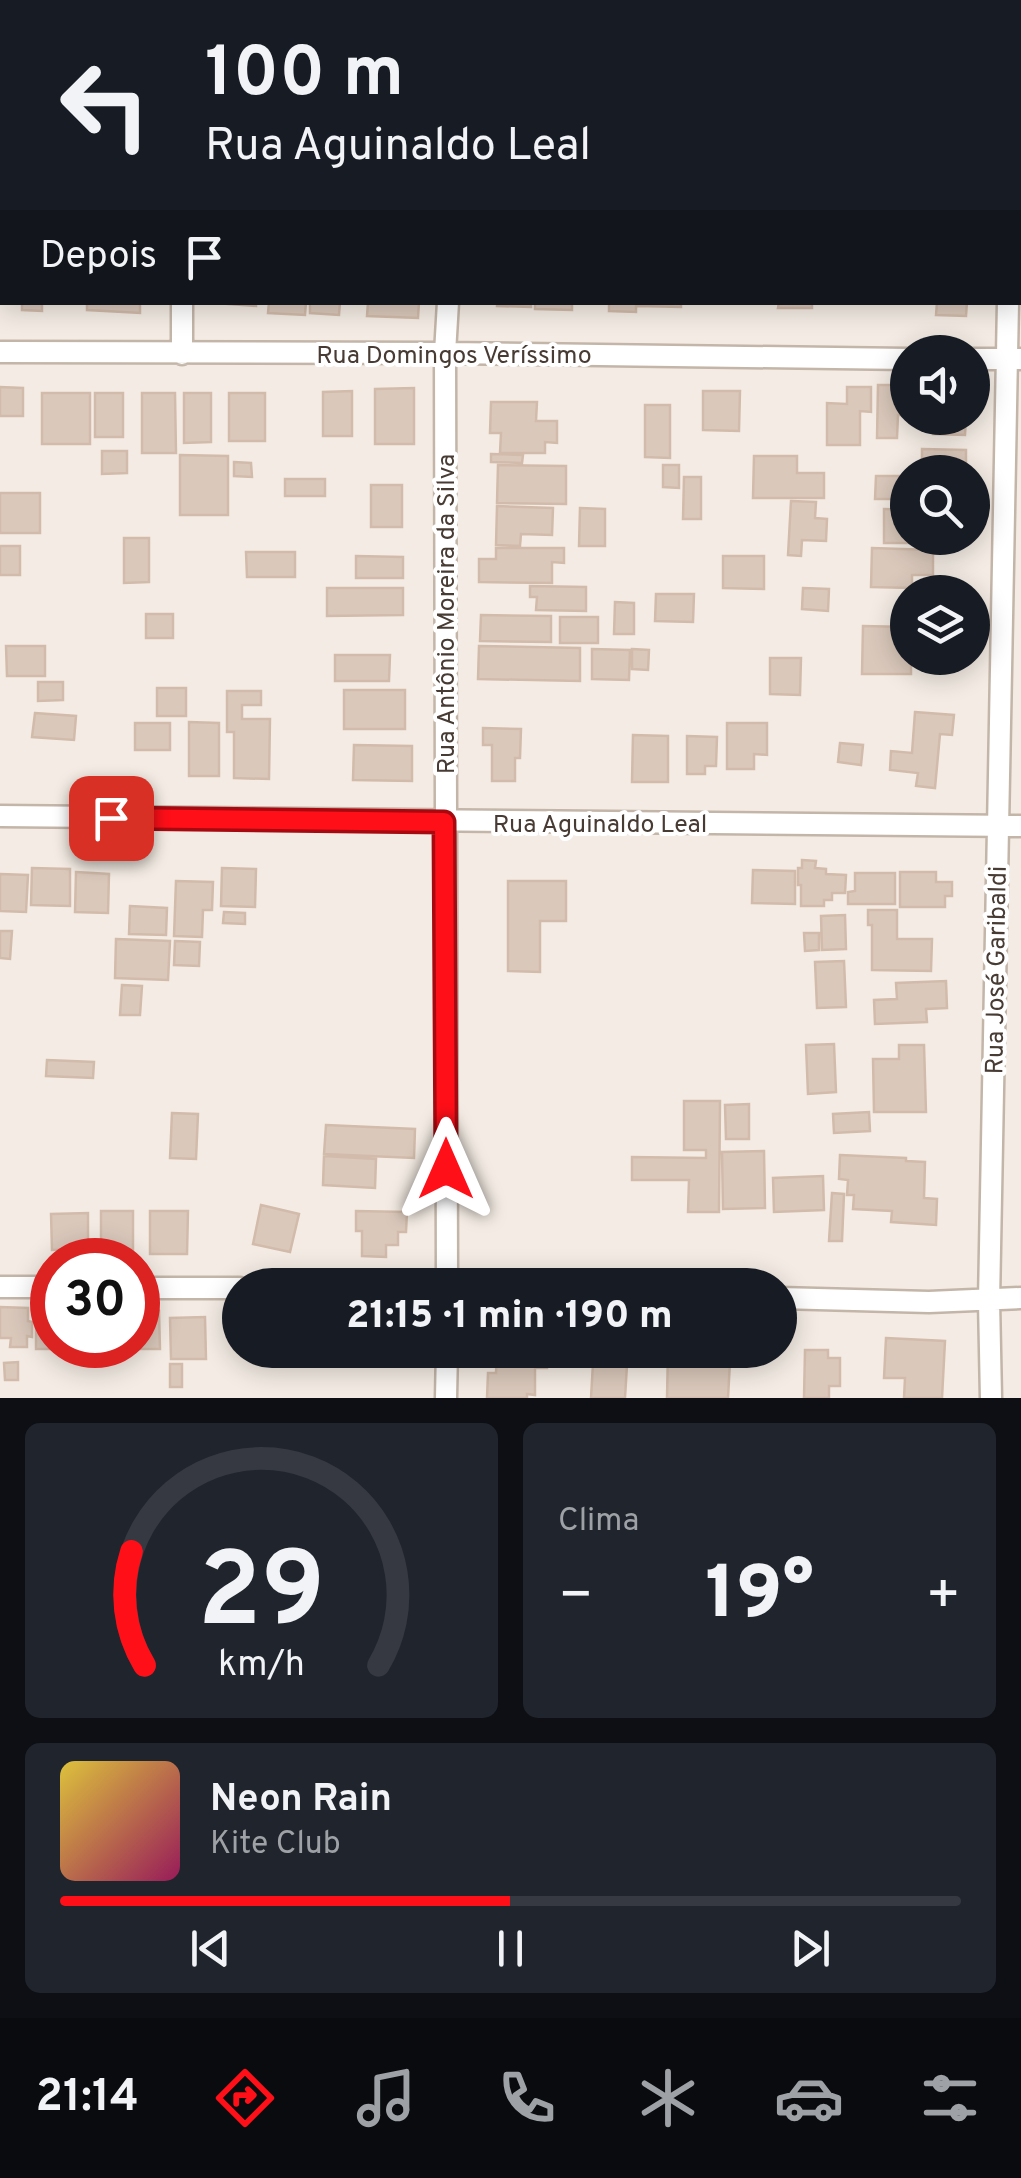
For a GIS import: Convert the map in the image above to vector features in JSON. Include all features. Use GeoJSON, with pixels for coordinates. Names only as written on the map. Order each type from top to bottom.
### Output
{"type":"FeatureCollection","features":[{"type":"Feature","properties":{"kind":"street"},"geometry":{"type":"LineString","coordinates":[[182,305],[182,354]]}},
{"type":"Feature","properties":{"kind":"street","name":"Rua Antônio Moreira da Silva"},"geometry":{"type":"LineString","coordinates":[[447,1268],[444,822],[448,305]]}},
{"type":"Feature","properties":{"kind":"street","name":"Rua José Garibaldi"},"geometry":{"type":"LineString","coordinates":[[991,1398],[989,1301],[998,826],[1014,359],[1008,305]]}},
{"type":"Feature","properties":{"kind":"street","name":"Rua Domingos Veríssimo"},"geometry":{"type":"LineString","coordinates":[[0,352],[890,358]]}},
{"type":"Feature","properties":{"kind":"street","name":"Rua Aguinaldo Leal"},"geometry":{"type":"LineString","coordinates":[[0,816],[1021,826]]}},
{"type":"Feature","properties":{"kind":"street"},"geometry":{"type":"LineString","coordinates":[[0,1287],[30,1287]]}},
{"type":"Feature","properties":{"kind":"street"},"geometry":{"type":"LineString","coordinates":[[160,1288],[222,1288]]}},
{"type":"Feature","properties":{"kind":"street"},"geometry":{"type":"LineString","coordinates":[[797,1298],[929,1302],[1021,1298]]}},
{"type":"Feature","properties":{"kind":"street"},"geometry":{"type":"LineString","coordinates":[[446,1368],[446,1398]]}},
{"type":"Feature","properties":{"kind":"building"},"geometry":{"type":"Polygon","coordinates":[[[22,305],[42,305],[42,311],[22,310],[22,305]]]}},
{"type":"Feature","properties":{"kind":"building"},"geometry":{"type":"Polygon","coordinates":[[[87,305],[140,305],[140,313],[87,310],[87,305]]]}},
{"type":"Feature","properties":{"kind":"building"},"geometry":{"type":"Polygon","coordinates":[[[269,305],[306,305],[305,315],[268,313],[269,305]]]}},
{"type":"Feature","properties":{"kind":"building"},"geometry":{"type":"Polygon","coordinates":[[[310,305],[340,305],[339,315],[310,313],[310,305]]]}},
{"type":"Feature","properties":{"kind":"building"},"geometry":{"type":"Polygon","coordinates":[[[368,305],[419,305],[418,318],[367,316],[368,305]]]}},
{"type":"Feature","properties":{"kind":"building"},"geometry":{"type":"Polygon","coordinates":[[[535,305],[572,305],[572,310],[535,309],[535,305]]]}},
{"type":"Feature","properties":{"kind":"building"},"geometry":{"type":"Polygon","coordinates":[[[609,305],[636,305],[636,312],[609,311],[609,305]]]}},
{"type":"Feature","properties":{"kind":"building"},"geometry":{"type":"Polygon","coordinates":[[[681,305],[681,307],[638,306],[681,305]]]}},
{"type":"Feature","properties":{"kind":"building"},"geometry":{"type":"Polygon","coordinates":[[[778,305],[812,305],[812,308],[778,308],[778,305]]]}},
{"type":"Feature","properties":{"kind":"building"},"geometry":{"type":"Polygon","coordinates":[[[937,305],[967,305],[966,316],[936,315],[937,305]]]}},
{"type":"Feature","properties":{"kind":"building"},"geometry":{"type":"Polygon","coordinates":[[[878,385],[890,385],[890,435],[897,438],[877,438],[878,385]]]}},
{"type":"Feature","properties":{"kind":"building"},"geometry":{"type":"Polygon","coordinates":[[[0,387],[23,388],[23,416],[0,416],[0,387]]]}},
{"type":"Feature","properties":{"kind":"building"},"geometry":{"type":"Polygon","coordinates":[[[847,387],[871,387],[871,412],[860,411],[860,445],[827,445],[827,403],[847,404],[847,387]]]}},
{"type":"Feature","properties":{"kind":"building"},"geometry":{"type":"Polygon","coordinates":[[[414,388],[414,444],[375,444],[375,389],[414,388]]]}},
{"type":"Feature","properties":{"kind":"building"},"geometry":{"type":"Polygon","coordinates":[[[352,391],[352,436],[323,436],[323,392],[352,391]]]}},
{"type":"Feature","properties":{"kind":"building"},"geometry":{"type":"Polygon","coordinates":[[[703,391],[740,391],[739,431],[703,430],[703,391]]]}},
{"type":"Feature","properties":{"kind":"building"},"geometry":{"type":"Polygon","coordinates":[[[42,393],[90,393],[90,444],[42,444],[42,393]]]}},
{"type":"Feature","properties":{"kind":"building"},"geometry":{"type":"Polygon","coordinates":[[[95,393],[123,393],[123,437],[95,437],[95,393]]]}},
{"type":"Feature","properties":{"kind":"building"},"geometry":{"type":"Polygon","coordinates":[[[142,393],[175,393],[176,453],[142,453],[142,393]]]}},
{"type":"Feature","properties":{"kind":"building"},"geometry":{"type":"Polygon","coordinates":[[[184,393],[211,393],[211,442],[184,443],[184,393]]]}},
{"type":"Feature","properties":{"kind":"building"},"geometry":{"type":"Polygon","coordinates":[[[229,393],[265,393],[265,441],[229,441],[229,393]]]}},
{"type":"Feature","properties":{"kind":"building"},"geometry":{"type":"Polygon","coordinates":[[[491,402],[537,402],[536,421],[557,421],[557,443],[545,442],[545,453],[500,453],[501,433],[490,433],[491,402]]]}},
{"type":"Feature","properties":{"kind":"building"},"geometry":{"type":"Polygon","coordinates":[[[645,405],[670,405],[670,458],[645,457],[645,405]]]}},
{"type":"Feature","properties":{"kind":"building"},"geometry":{"type":"Polygon","coordinates":[[[922,449],[966,450],[966,455],[922,455],[922,449]]]}},
{"type":"Feature","properties":{"kind":"building"},"geometry":{"type":"Polygon","coordinates":[[[102,451],[127,451],[127,473],[102,474],[102,451]]]}},
{"type":"Feature","properties":{"kind":"building"},"geometry":{"type":"Polygon","coordinates":[[[491,454],[523,455],[522,463],[491,462],[491,454]]]}},
{"type":"Feature","properties":{"kind":"building"},"geometry":{"type":"Polygon","coordinates":[[[180,455],[228,456],[228,515],[180,515],[180,455]]]}},
{"type":"Feature","properties":{"kind":"building"},"geometry":{"type":"Polygon","coordinates":[[[754,456],[797,456],[797,473],[824,473],[824,498],[753,498],[754,456]]]}},
{"type":"Feature","properties":{"kind":"building"},"geometry":{"type":"Polygon","coordinates":[[[234,462],[251,463],[252,477],[234,476],[234,462]]]}},
{"type":"Feature","properties":{"kind":"building"},"geometry":{"type":"Polygon","coordinates":[[[498,465],[566,466],[566,504],[497,503],[498,465]]]}},
{"type":"Feature","properties":{"kind":"building"},"geometry":{"type":"Polygon","coordinates":[[[663,465],[679,465],[679,488],[663,487],[663,465]]]}},
{"type":"Feature","properties":{"kind":"building"},"geometry":{"type":"Polygon","coordinates":[[[876,476],[890,476],[890,499],[875,499],[876,476]]]}},
{"type":"Feature","properties":{"kind":"building"},"geometry":{"type":"Polygon","coordinates":[[[684,477],[701,477],[701,519],[683,519],[684,477]]]}},
{"type":"Feature","properties":{"kind":"building"},"geometry":{"type":"Polygon","coordinates":[[[285,479],[325,479],[325,496],[285,496],[285,479]]]}},
{"type":"Feature","properties":{"kind":"building"},"geometry":{"type":"Polygon","coordinates":[[[371,485],[402,485],[402,527],[371,527],[371,485]]]}},
{"type":"Feature","properties":{"kind":"building"},"geometry":{"type":"Polygon","coordinates":[[[0,493],[40,493],[40,533],[0,533],[0,493]]]}},
{"type":"Feature","properties":{"kind":"building"},"geometry":{"type":"Polygon","coordinates":[[[791,501],[816,502],[815,518],[827,519],[826,541],[802,540],[801,556],[788,555],[791,501]]]}},
{"type":"Feature","properties":{"kind":"building"},"geometry":{"type":"Polygon","coordinates":[[[497,506],[553,508],[552,535],[521,534],[520,546],[496,545],[497,506]]]}},
{"type":"Feature","properties":{"kind":"building"},"geometry":{"type":"Polygon","coordinates":[[[580,508],[605,509],[605,546],[579,546],[580,508]]]}},
{"type":"Feature","properties":{"kind":"building"},"geometry":{"type":"Polygon","coordinates":[[[884,509],[890,509],[890,543],[884,543],[884,509]]]}},
{"type":"Feature","properties":{"kind":"building"},"geometry":{"type":"Polygon","coordinates":[[[124,538],[149,538],[149,582],[124,583],[124,538]]]}},
{"type":"Feature","properties":{"kind":"building"},"geometry":{"type":"Polygon","coordinates":[[[0,546],[20,546],[20,575],[0,575],[0,546]]]}},
{"type":"Feature","properties":{"kind":"building"},"geometry":{"type":"Polygon","coordinates":[[[496,548],[564,548],[564,563],[552,562],[552,583],[479,582],[479,559],[496,559],[496,548]]]}},
{"type":"Feature","properties":{"kind":"building"},"geometry":{"type":"Polygon","coordinates":[[[872,548],[890,549],[890,555],[933,555],[933,575],[890,575],[890,587],[871,587],[872,548]]]}},
{"type":"Feature","properties":{"kind":"building"},"geometry":{"type":"Polygon","coordinates":[[[246,552],[295,552],[295,577],[247,577],[246,552]]]}},
{"type":"Feature","properties":{"kind":"building"},"geometry":{"type":"Polygon","coordinates":[[[356,556],[403,557],[403,578],[356,578],[356,556]]]}},
{"type":"Feature","properties":{"kind":"building"},"geometry":{"type":"Polygon","coordinates":[[[723,556],[764,556],[764,589],[723,588],[723,556]]]}},
{"type":"Feature","properties":{"kind":"building"},"geometry":{"type":"Polygon","coordinates":[[[530,586],[586,587],[586,611],[536,610],[537,597],[530,597],[530,586]]]}},
{"type":"Feature","properties":{"kind":"building"},"geometry":{"type":"Polygon","coordinates":[[[327,588],[403,588],[403,615],[327,616],[327,588]]]}},
{"type":"Feature","properties":{"kind":"building"},"geometry":{"type":"Polygon","coordinates":[[[803,588],[829,589],[828,611],[802,609],[803,588]]]}},
{"type":"Feature","properties":{"kind":"building"},"geometry":{"type":"Polygon","coordinates":[[[656,594],[694,594],[693,622],[655,621],[656,594]]]}},
{"type":"Feature","properties":{"kind":"building"},"geometry":{"type":"Polygon","coordinates":[[[615,602],[634,603],[634,634],[614,634],[615,602]]]}},
{"type":"Feature","properties":{"kind":"building"},"geometry":{"type":"Polygon","coordinates":[[[146,614],[173,614],[173,638],[146,638],[146,614]]]}},
{"type":"Feature","properties":{"kind":"building"},"geometry":{"type":"Polygon","coordinates":[[[481,615],[551,616],[551,642],[480,641],[481,615]]]}},
{"type":"Feature","properties":{"kind":"building"},"geometry":{"type":"Polygon","coordinates":[[[560,617],[598,617],[598,643],[560,643],[560,617]]]}},
{"type":"Feature","properties":{"kind":"building"},"geometry":{"type":"Polygon","coordinates":[[[863,626],[890,627],[890,674],[862,674],[863,626]]]}},
{"type":"Feature","properties":{"kind":"building"},"geometry":{"type":"Polygon","coordinates":[[[6,646],[45,646],[45,676],[7,676],[6,646]]]}},
{"type":"Feature","properties":{"kind":"building"},"geometry":{"type":"Polygon","coordinates":[[[479,646],[580,648],[580,681],[478,679],[479,646]]]}},
{"type":"Feature","properties":{"kind":"building"},"geometry":{"type":"Polygon","coordinates":[[[592,649],[630,650],[629,680],[592,679],[592,649]]]}},
{"type":"Feature","properties":{"kind":"building"},"geometry":{"type":"Polygon","coordinates":[[[632,649],[649,650],[648,670],[632,669],[632,649]]]}},
{"type":"Feature","properties":{"kind":"building"},"geometry":{"type":"Polygon","coordinates":[[[335,655],[390,655],[389,681],[335,681],[335,655]]]}},
{"type":"Feature","properties":{"kind":"building"},"geometry":{"type":"Polygon","coordinates":[[[770,658],[801,658],[800,695],[770,694],[770,658]]]}},
{"type":"Feature","properties":{"kind":"building"},"geometry":{"type":"Polygon","coordinates":[[[38,682],[63,682],[63,700],[38,701],[38,682]]]}},
{"type":"Feature","properties":{"kind":"building"},"geometry":{"type":"Polygon","coordinates":[[[157,688],[186,688],[186,716],[157,716],[157,688]]]}},
{"type":"Feature","properties":{"kind":"building"},"geometry":{"type":"Polygon","coordinates":[[[344,690],[405,690],[405,729],[344,729],[344,690]]]}},
{"type":"Feature","properties":{"kind":"building"},"geometry":{"type":"Polygon","coordinates":[[[227,691],[261,691],[261,705],[242,705],[242,719],[270,719],[269,779],[234,778],[234,732],[227,732],[227,691]]]}},
{"type":"Feature","properties":{"kind":"building"},"geometry":{"type":"Polygon","coordinates":[[[915,712],[954,715],[952,735],[940,734],[935,788],[916,786],[918,773],[890,770],[891,751],[912,753],[915,712]]]}},
{"type":"Feature","properties":{"kind":"building"},"geometry":{"type":"Polygon","coordinates":[[[35,713],[76,716],[74,740],[32,737],[35,713]]]}},
{"type":"Feature","properties":{"kind":"building"},"geometry":{"type":"Polygon","coordinates":[[[189,722],[219,723],[219,776],[189,776],[189,722]]]}},
{"type":"Feature","properties":{"kind":"building"},"geometry":{"type":"Polygon","coordinates":[[[135,723],[170,723],[170,750],[135,750],[135,723]]]}},
{"type":"Feature","properties":{"kind":"building"},"geometry":{"type":"Polygon","coordinates":[[[727,723],[767,723],[767,755],[754,754],[754,769],[727,769],[727,723]]]}},
{"type":"Feature","properties":{"kind":"building"},"geometry":{"type":"Polygon","coordinates":[[[483,728],[521,729],[515,781],[492,781],[492,745],[483,745],[483,728]]]}},
{"type":"Feature","properties":{"kind":"building"},"geometry":{"type":"Polygon","coordinates":[[[633,735],[668,736],[668,782],[632,782],[633,735]]]}},
{"type":"Feature","properties":{"kind":"building"},"geometry":{"type":"Polygon","coordinates":[[[687,736],[717,737],[716,766],[705,766],[705,774],[687,774],[687,736]]]}},
{"type":"Feature","properties":{"kind":"building"},"geometry":{"type":"Polygon","coordinates":[[[840,743],[863,745],[861,765],[838,762],[840,743]]]}},
{"type":"Feature","properties":{"kind":"building"},"geometry":{"type":"Polygon","coordinates":[[[354,745],[412,746],[412,781],[353,780],[354,745]]]}},
{"type":"Feature","properties":{"kind":"building"},"geometry":{"type":"Polygon","coordinates":[[[802,860],[816,861],[815,868],[826,869],[826,874],[846,875],[845,893],[832,893],[832,900],[824,900],[824,906],[801,906],[798,868],[802,868],[802,860]]]}},
{"type":"Feature","properties":{"kind":"building"},"geometry":{"type":"Polygon","coordinates":[[[32,868],[70,869],[70,906],[31,905],[32,868]]]}},
{"type":"Feature","properties":{"kind":"building"},"geometry":{"type":"Polygon","coordinates":[[[222,868],[256,869],[255,907],[221,906],[222,868]]]}},
{"type":"Feature","properties":{"kind":"building"},"geometry":{"type":"Polygon","coordinates":[[[753,870],[795,871],[795,904],[752,903],[753,870]]]}},
{"type":"Feature","properties":{"kind":"building"},"geometry":{"type":"Polygon","coordinates":[[[76,872],[109,874],[108,913],[75,912],[76,872]]]}},
{"type":"Feature","properties":{"kind":"building"},"geometry":{"type":"Polygon","coordinates":[[[900,872],[936,872],[936,882],[952,882],[952,896],[945,896],[945,907],[900,907],[900,872]]]}},
{"type":"Feature","properties":{"kind":"building"},"geometry":{"type":"Polygon","coordinates":[[[855,873],[895,873],[895,904],[848,904],[848,892],[855,891],[855,873]]]}},
{"type":"Feature","properties":{"kind":"building"},"geometry":{"type":"Polygon","coordinates":[[[0,874],[28,875],[26,912],[0,911],[0,874]]]}},
{"type":"Feature","properties":{"kind":"building"},"geometry":{"type":"Polygon","coordinates":[[[176,881],[213,882],[212,910],[203,910],[202,937],[174,936],[176,881]]]}},
{"type":"Feature","properties":{"kind":"building"},"geometry":{"type":"Polygon","coordinates":[[[508,881],[566,881],[566,921],[540,921],[540,972],[508,971],[508,881]]]}},
{"type":"Feature","properties":{"kind":"building"},"geometry":{"type":"Polygon","coordinates":[[[130,906],[167,908],[166,935],[129,934],[130,906]]]}},
{"type":"Feature","properties":{"kind":"building"},"geometry":{"type":"Polygon","coordinates":[[[868,910],[897,910],[897,939],[932,939],[931,971],[872,970],[868,910]]]}},
{"type":"Feature","properties":{"kind":"building"},"geometry":{"type":"Polygon","coordinates":[[[224,912],[245,913],[245,924],[223,923],[224,912]]]}},
{"type":"Feature","properties":{"kind":"building"},"geometry":{"type":"Polygon","coordinates":[[[845,915],[846,949],[822,950],[821,916],[845,915]]]}},
{"type":"Feature","properties":{"kind":"building"},"geometry":{"type":"Polygon","coordinates":[[[0,931],[12,931],[10,959],[0,958],[0,931]]]}},
{"type":"Feature","properties":{"kind":"building"},"geometry":{"type":"Polygon","coordinates":[[[804,933],[819,933],[819,950],[805,951],[804,933]]]}},
{"type":"Feature","properties":{"kind":"building"},"geometry":{"type":"Polygon","coordinates":[[[116,939],[170,941],[168,980],[115,978],[116,939]]]}},
{"type":"Feature","properties":{"kind":"building"},"geometry":{"type":"Polygon","coordinates":[[[175,941],[200,942],[199,966],[174,965],[175,941]]]}},
{"type":"Feature","properties":{"kind":"building"},"geometry":{"type":"Polygon","coordinates":[[[844,961],[846,1007],[817,1008],[815,962],[844,961]]]}},
{"type":"Feature","properties":{"kind":"building"},"geometry":{"type":"Polygon","coordinates":[[[946,981],[947,1008],[926,1009],[927,1022],[875,1024],[874,1000],[897,999],[896,983],[946,981]]]}},
{"type":"Feature","properties":{"kind":"building"},"geometry":{"type":"Polygon","coordinates":[[[122,985],[142,986],[140,1015],[120,1015],[122,985]]]}},
{"type":"Feature","properties":{"kind":"building"},"geometry":{"type":"Polygon","coordinates":[[[834,1044],[836,1092],[808,1094],[806,1045],[834,1044]]]}},
{"type":"Feature","properties":{"kind":"building"},"geometry":{"type":"Polygon","coordinates":[[[899,1045],[924,1045],[926,1112],[874,1112],[873,1059],[899,1059],[899,1045]]]}},
{"type":"Feature","properties":{"kind":"building"},"geometry":{"type":"Polygon","coordinates":[[[47,1060],[94,1062],[93,1078],[46,1076],[47,1060]]]}},
{"type":"Feature","properties":{"kind":"building"},"geometry":{"type":"Polygon","coordinates":[[[684,1101],[720,1101],[719,1212],[688,1212],[689,1180],[632,1180],[632,1157],[706,1158],[706,1150],[684,1150],[684,1101]]]}},
{"type":"Feature","properties":{"kind":"building"},"geometry":{"type":"Polygon","coordinates":[[[749,1104],[749,1139],[726,1139],[725,1105],[749,1104]]]}},
{"type":"Feature","properties":{"kind":"building"},"geometry":{"type":"Polygon","coordinates":[[[869,1112],[870,1131],[834,1133],[833,1114],[869,1112]]]}},
{"type":"Feature","properties":{"kind":"building"},"geometry":{"type":"Polygon","coordinates":[[[172,1113],[198,1114],[196,1159],[170,1158],[172,1113]]]}},
{"type":"Feature","properties":{"kind":"building"},"geometry":{"type":"Polygon","coordinates":[[[326,1125],[415,1129],[414,1158],[324,1154],[326,1125]]]}},
{"type":"Feature","properties":{"kind":"building"},"geometry":{"type":"Polygon","coordinates":[[[764,1151],[765,1208],[723,1209],[722,1152],[764,1151]]]}},
{"type":"Feature","properties":{"kind":"building"},"geometry":{"type":"Polygon","coordinates":[[[840,1155],[925,1162],[924,1198],[937,1199],[936,1225],[891,1222],[892,1211],[853,1209],[854,1195],[847,1195],[848,1180],[839,1179],[840,1155]]]}},
{"type":"Feature","properties":{"kind":"building"},"geometry":{"type":"Polygon","coordinates":[[[324,1156],[376,1159],[375,1188],[323,1185],[324,1156]]]}},
{"type":"Feature","properties":{"kind":"building"},"geometry":{"type":"Polygon","coordinates":[[[823,1176],[824,1210],[774,1212],[773,1178],[823,1176]]]}},
{"type":"Feature","properties":{"kind":"building"},"geometry":{"type":"Polygon","coordinates":[[[832,1193],[844,1194],[842,1241],[829,1241],[832,1193]]]}},
{"type":"Feature","properties":{"kind":"building"},"geometry":{"type":"Polygon","coordinates":[[[261,1205],[299,1214],[290,1252],[253,1244],[261,1205]]]}},
{"type":"Feature","properties":{"kind":"building"},"geometry":{"type":"Polygon","coordinates":[[[101,1211],[133,1211],[133,1238],[101,1238],[101,1211]]]}},
{"type":"Feature","properties":{"kind":"building"},"geometry":{"type":"Polygon","coordinates":[[[150,1211],[188,1211],[187,1254],[160,1254],[160,1238],[150,1238],[150,1211]]]}},
{"type":"Feature","properties":{"kind":"building"},"geometry":{"type":"Polygon","coordinates":[[[356,1211],[407,1212],[406,1232],[398,1232],[398,1245],[386,1245],[386,1257],[362,1256],[362,1231],[356,1231],[356,1211]]]}},
{"type":"Feature","properties":{"kind":"building"},"geometry":{"type":"Polygon","coordinates":[[[88,1213],[88,1238],[52,1238],[51,1214],[88,1213]]]}},
{"type":"Feature","properties":{"kind":"building"},"geometry":{"type":"Polygon","coordinates":[[[0,1307],[28,1308],[27,1347],[10,1347],[11,1338],[0,1338],[0,1307]]]}},
{"type":"Feature","properties":{"kind":"building"},"geometry":{"type":"Polygon","coordinates":[[[205,1317],[206,1359],[171,1359],[170,1318],[205,1317]]]}},
{"type":"Feature","properties":{"kind":"building"},"geometry":{"type":"Polygon","coordinates":[[[886,1338],[945,1341],[942,1398],[904,1398],[905,1378],[884,1378],[886,1338]]]}},
{"type":"Feature","properties":{"kind":"building"},"geometry":{"type":"Polygon","coordinates":[[[805,1350],[828,1350],[828,1358],[840,1358],[840,1386],[829,1386],[829,1398],[804,1398],[805,1350]]]}},
{"type":"Feature","properties":{"kind":"building"},"geometry":{"type":"Polygon","coordinates":[[[18,1362],[18,1380],[5,1380],[4,1363],[18,1362]]]}},
{"type":"Feature","properties":{"kind":"building"},"geometry":{"type":"Polygon","coordinates":[[[170,1364],[182,1364],[182,1387],[170,1387],[170,1364]]]}},
{"type":"Feature","properties":{"kind":"building"},"geometry":{"type":"Polygon","coordinates":[[[496,1368],[535,1368],[535,1395],[487,1398],[488,1373],[496,1373],[496,1368]]]}},
{"type":"Feature","properties":{"kind":"building"},"geometry":{"type":"Polygon","coordinates":[[[593,1368],[627,1368],[625,1398],[591,1398],[593,1368]]]}},
{"type":"Feature","properties":{"kind":"building"},"geometry":{"type":"Polygon","coordinates":[[[668,1368],[730,1368],[728,1398],[667,1398],[668,1368]]]}},
{"type":"Feature","properties":{"kind":"route"},"geometry":{"type":"LineString","coordinates":[[111,818],[444,822],[446,1169]]}}]}
